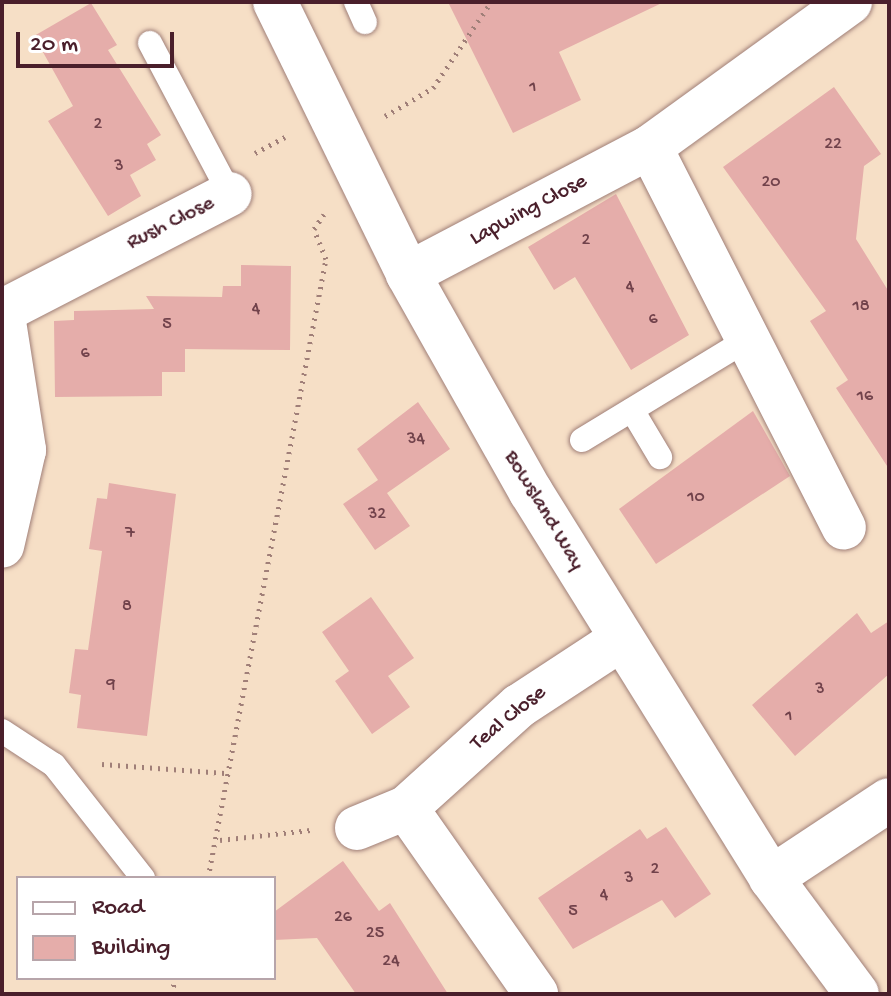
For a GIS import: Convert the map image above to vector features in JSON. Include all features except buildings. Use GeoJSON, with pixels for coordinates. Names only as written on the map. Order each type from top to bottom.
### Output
{"type":"FeatureCollection","features":[{"type":"Feature","properties":{"kind":"street","name":"Bowsland Way"},"geometry":{"type":"LineString","coordinates":[[275,2],[341,143],[408,274],[620,640],[771,878],[857,994]]}},
{"type":"Feature","properties":{"kind":"street","name":"Lapwing Close"},"geometry":{"type":"LineString","coordinates":[[408,274],[650,147],[850,2]]}},
{"type":"Feature","properties":{"kind":"street"},"geometry":{"type":"LineString","coordinates":[[650,147],[844,527]]}},
{"type":"Feature","properties":{"kind":"street","name":"Rush Close"},"geometry":{"type":"LineString","coordinates":[[2,546],[24,450],[2,310],[224,183]]}},
{"type":"Feature","properties":{"kind":"street","name":"Teal Close"},"geometry":{"type":"LineString","coordinates":[[357,828],[406,808],[519,706],[620,640]]}},
{"type":"Feature","properties":{"kind":"street"},"geometry":{"type":"LineString","coordinates":[[771,878],[889,800]]}},
{"type":"Feature","properties":{"kind":"street"},"geometry":{"type":"LineString","coordinates":[[406,808],[536,994]]}},
{"type":"Feature","properties":{"kind":"lane","name":"Rush Close"},"geometry":{"type":"LineString","coordinates":[[150,43],[224,183]]}},
{"type":"Feature","properties":{"kind":"lane"},"geometry":{"type":"LineString","coordinates":[[582,440],[748,339]]}},
{"type":"Feature","properties":{"kind":"lane"},"geometry":{"type":"LineString","coordinates":[[632,410],[660,457]]}},
{"type":"Feature","properties":{"kind":"lane"},"geometry":{"type":"LineString","coordinates":[[2,731],[54,765],[141,876]]}},
{"type":"Feature","properties":{"kind":"path"},"geometry":{"type":"LineString","coordinates":[[224,183],[291,134],[305,163],[433,88],[491,2]]}},
{"type":"Feature","properties":{"kind":"path"},"geometry":{"type":"LineString","coordinates":[[209,876],[220,840],[225,773],[326,259],[314,229],[327,210],[321,198]]}},
{"type":"Feature","properties":{"kind":"path"},"geometry":{"type":"LineString","coordinates":[[85,763],[225,773]]}},
{"type":"Feature","properties":{"kind":"path"},"geometry":{"type":"LineString","coordinates":[[220,840],[357,828]]}}]}
